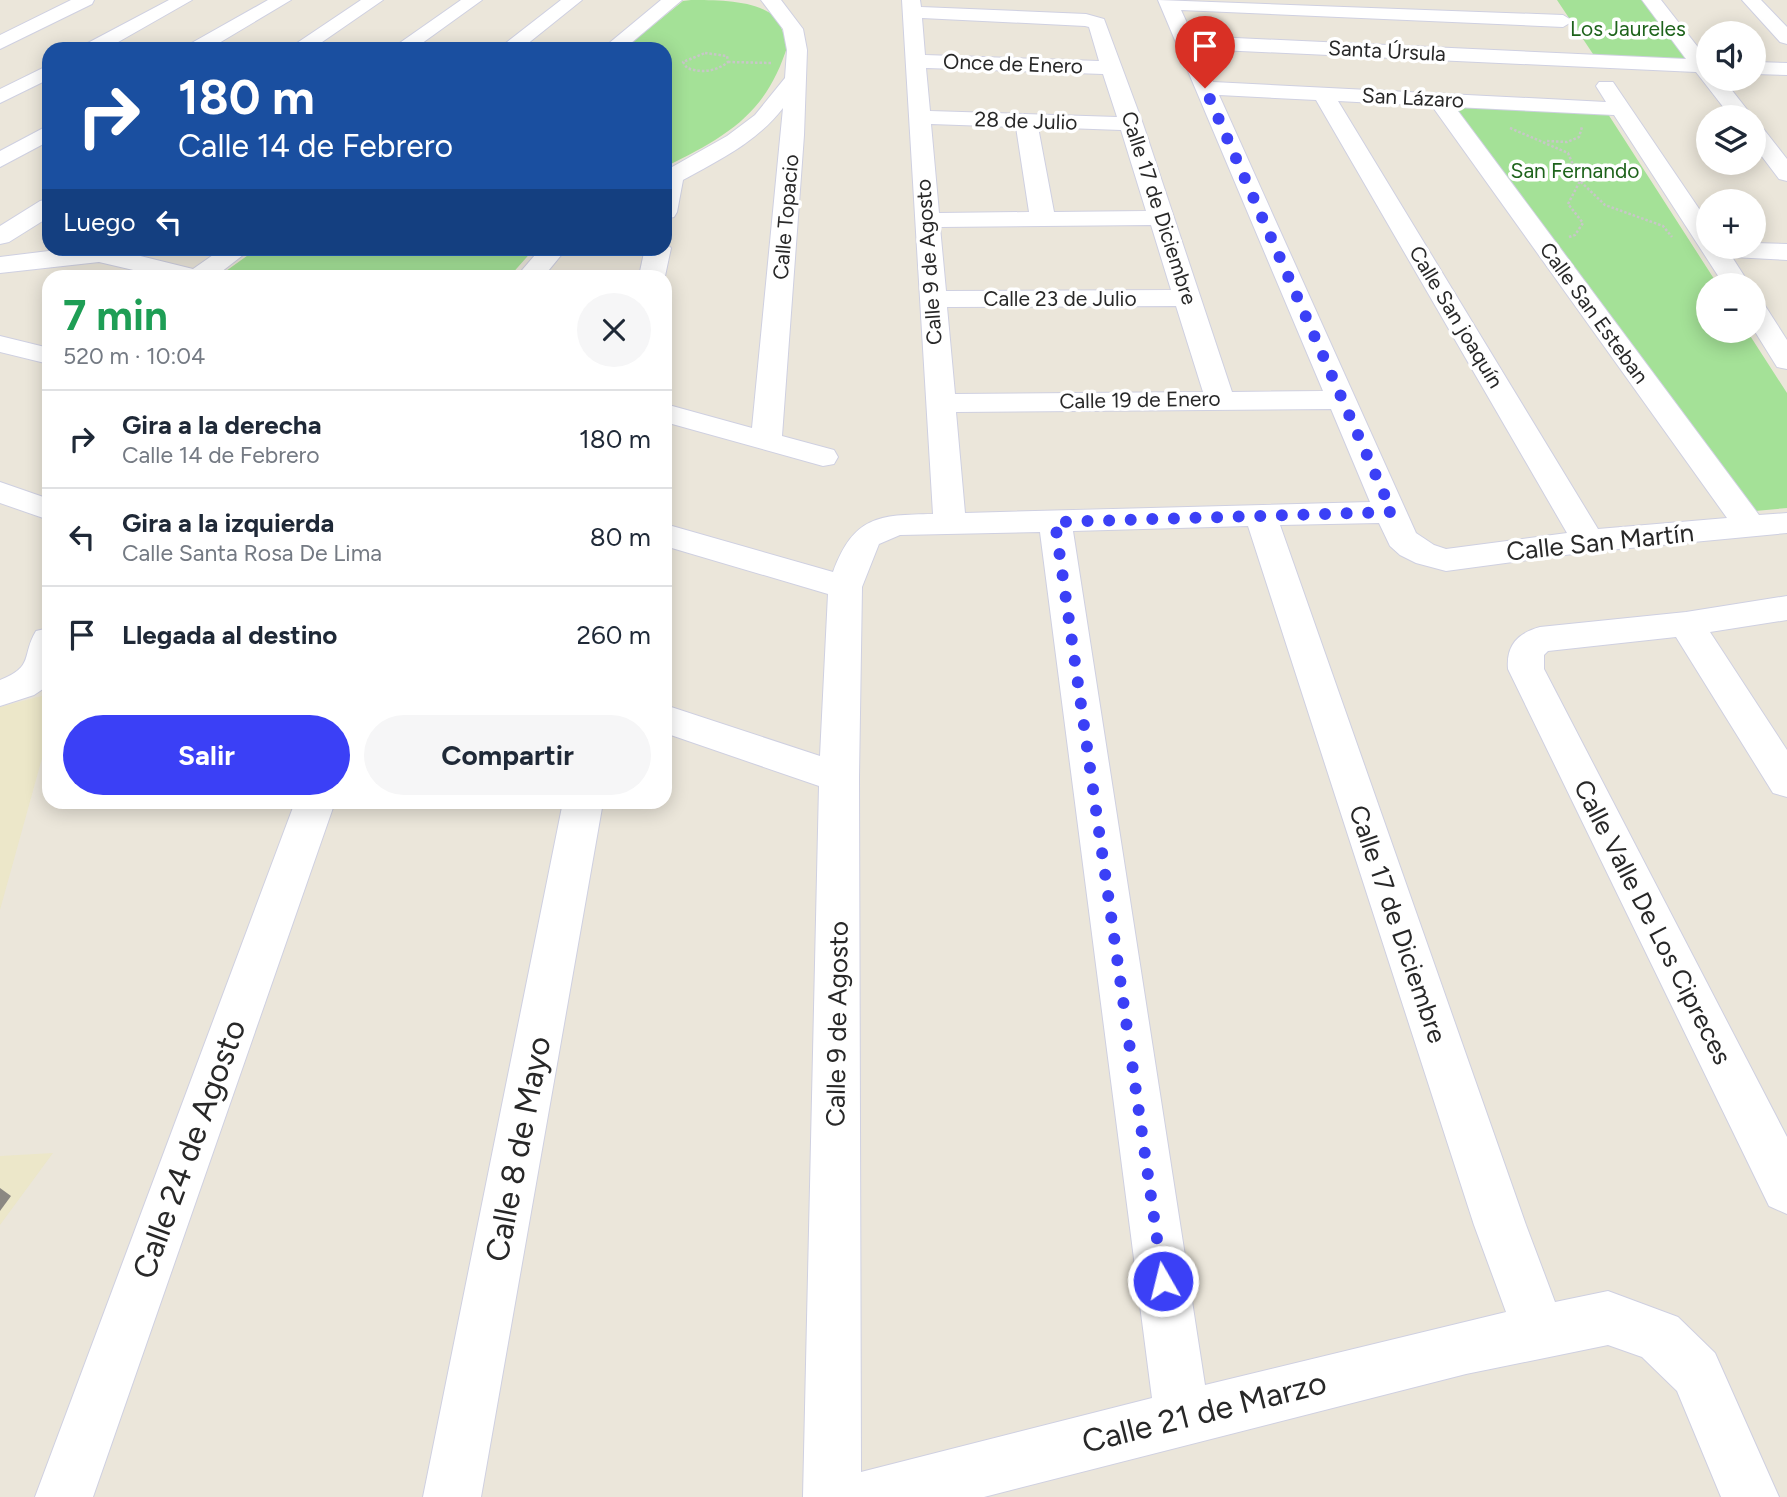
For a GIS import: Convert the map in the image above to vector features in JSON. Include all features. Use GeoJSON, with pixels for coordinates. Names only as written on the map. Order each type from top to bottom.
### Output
{"type":"FeatureCollection","features":[{"type":"Feature","properties":{"kind":"street"},"geometry":{"type":"LineString","coordinates":[[0,43],[85,0]]}},
{"type":"Feature","properties":{"kind":"street"},"geometry":{"type":"LineString","coordinates":[[104,42],[183,0]]}},
{"type":"Feature","properties":{"kind":"street"},"geometry":{"type":"LineString","coordinates":[[207,42],[282,0]]}},
{"type":"Feature","properties":{"kind":"street"},"geometry":{"type":"LineString","coordinates":[[309,42],[374,0]]}},
{"type":"Feature","properties":{"kind":"street"},"geometry":{"type":"LineString","coordinates":[[411,42],[473,0]]}},
{"type":"Feature","properties":{"kind":"street"},"geometry":{"type":"LineString","coordinates":[[517,42],[573,0]]}},
{"type":"Feature","properties":{"kind":"street"},"geometry":{"type":"LineString","coordinates":[[621,42],[673,0]]}},
{"type":"Feature","properties":{"kind":"street","name":"Calle Topacio"},"geometry":{"type":"LineString","coordinates":[[766,442],[793,135],[796,70],[793,29],[770,0]]}},
{"type":"Feature","properties":{"kind":"street"},"geometry":{"type":"LineString","coordinates":[[1549,0],[1696,223]]}},
{"type":"Feature","properties":{"kind":"street"},"geometry":{"type":"LineString","coordinates":[[1651,0],[1696,57]]}},
{"type":"Feature","properties":{"kind":"street"},"geometry":{"type":"LineString","coordinates":[[1751,0],[1787,38]]}},
{"type":"Feature","properties":{"kind":"street"},"geometry":{"type":"LineString","coordinates":[[672,536],[851,570],[867,537],[887,528],[950,523],[1392,512],[1167,2],[1563,21]]}},
{"type":"Feature","properties":{"kind":"street","name":"Calle 17 de Diciembre"},"geometry":{"type":"LineString","coordinates":[[911,6],[1093,21],[1099,26],[1220,399]]}},
{"type":"Feature","properties":{"kind":"street","name":"Calle 9 de Agosto"},"geometry":{"type":"LineString","coordinates":[[911,6],[950,523]]}},
{"type":"Feature","properties":{"kind":"street","name":"Santa Úrsula"},"geometry":{"type":"LineString","coordinates":[[1185,42],[1589,60],[1696,70]]}},
{"type":"Feature","properties":{"kind":"street","name":"Once de Enero"},"geometry":{"type":"LineString","coordinates":[[914,61],[1113,68]]}},
{"type":"Feature","properties":{"kind":"street"},"geometry":{"type":"LineString","coordinates":[[1766,68],[1787,69]]}},
{"type":"Feature","properties":{"kind":"street"},"geometry":{"type":"LineString","coordinates":[[672,177],[735,141],[763,120],[796,70]]}},
{"type":"Feature","properties":{"kind":"street"},"geometry":{"type":"LineString","coordinates":[[2,95],[42,75]]}},
{"type":"Feature","properties":{"kind":"street","name":"San Lázaro"},"geometry":{"type":"LineString","coordinates":[[1205,88],[1323,93],[1445,109],[1621,109]]}},
{"type":"Feature","properties":{"kind":"street"},"geometry":{"type":"LineString","coordinates":[[1722,91],[1733,105]]}},
{"type":"Feature","properties":{"kind":"street","name":"Calle San joaquín"},"geometry":{"type":"LineString","coordinates":[[1323,93],[1588,541]]}},
{"type":"Feature","properties":{"kind":"street"},"geometry":{"type":"LineString","coordinates":[[2,95],[38,99]]}},
{"type":"Feature","properties":{"kind":"street","name":"Calle San Esteban"},"geometry":{"type":"LineString","coordinates":[[1445,109],[1750,526]]}},
{"type":"Feature","properties":{"kind":"street","name":"28 de Julio"},"geometry":{"type":"LineString","coordinates":[[919,117],[1132,124]]}},
{"type":"Feature","properties":{"kind":"street"},"geometry":{"type":"LineString","coordinates":[[1026,121],[1043,220]]}},
{"type":"Feature","properties":{"kind":"street"},"geometry":{"type":"LineString","coordinates":[[0,160],[42,136]]}},
{"type":"Feature","properties":{"kind":"street"},"geometry":{"type":"LineString","coordinates":[[1766,147],[1787,174]]}},
{"type":"Feature","properties":{"kind":"street"},"geometry":{"type":"LineString","coordinates":[[0,237],[42,210]]}},
{"type":"Feature","properties":{"kind":"street"},"geometry":{"type":"LineString","coordinates":[[926,220],[1162,218]]}},
{"type":"Feature","properties":{"kind":"street"},"geometry":{"type":"LineString","coordinates":[[1766,250],[1787,252]]}},
{"type":"Feature","properties":{"kind":"street"},"geometry":{"type":"LineString","coordinates":[[0,265],[63,256]]}},
{"type":"Feature","properties":{"kind":"street"},"geometry":{"type":"LineString","coordinates":[[121,256],[168,270]]}},
{"type":"Feature","properties":{"kind":"street"},"geometry":{"type":"LineString","coordinates":[[209,270],[229,256]]}},
{"type":"Feature","properties":{"kind":"street"},"geometry":{"type":"LineString","coordinates":[[535,270],[548,256]]}},
{"type":"Feature","properties":{"kind":"street","name":"Calle 23 de Julio"},"geometry":{"type":"LineString","coordinates":[[932,299],[1189,298]]}},
{"type":"Feature","properties":{"kind":"street"},"geometry":{"type":"LineString","coordinates":[[1766,328],[1787,360]]}},
{"type":"Feature","properties":{"kind":"street"},"geometry":{"type":"LineString","coordinates":[[0,344],[42,354]]}},
{"type":"Feature","properties":{"kind":"street","name":"Calle 19 de Enero"},"geometry":{"type":"LineString","coordinates":[[940,403],[1341,400]]}},
{"type":"Feature","properties":{"kind":"street"},"geometry":{"type":"LineString","coordinates":[[672,415],[823,457]]}},
{"type":"Feature","properties":{"kind":"street"},"geometry":{"type":"LineString","coordinates":[[0,492],[42,507]]}},
{"type":"Feature","properties":{"kind":"street","name":"Calle San Martín"},"geometry":{"type":"LineString","coordinates":[[1392,512],[1402,538],[1415,551],[1446,560],[1588,541],[1787,523]]}},
{"type":"Feature","properties":{"kind":"street","name":"Calle 17 de Diciembre"},"geometry":{"type":"LineString","coordinates":[[1261,516],[1500,1225],[1539,1330]]}},
{"type":"Feature","properties":{"kind":"street"},"geometry":{"type":"LineString","coordinates":[[1055,522],[1182,1416]]}},
{"type":"Feature","properties":{"kind":"street","name":"Calle 9 de Agosto"},"geometry":{"type":"LineString","coordinates":[[832,1497],[839,776],[851,570]]}},
{"type":"Feature","properties":{"kind":"street"},"geometry":{"type":"LineString","coordinates":[[1787,608],[1686,624],[1787,782]]}},
{"type":"Feature","properties":{"kind":"street","name":"Calle Valle De Los Cipreces"},"geometry":{"type":"LineString","coordinates":[[1686,624],[1540,639],[1528,645],[1524,653],[1526,669],[1787,1189]]}},
{"type":"Feature","properties":{"kind":"street"},"geometry":{"type":"LineString","coordinates":[[0,693],[31,680],[42,670]]}},
{"type":"Feature","properties":{"kind":"street"},"geometry":{"type":"LineString","coordinates":[[672,721],[839,776]]}},
{"type":"Feature","properties":{"kind":"street","name":"Calle 24 de Agosto"},"geometry":{"type":"LineString","coordinates":[[64,1497],[312,809]]}},
{"type":"Feature","properties":{"kind":"street","name":"Calle 8 de Mayo"},"geometry":{"type":"LineString","coordinates":[[452,1497],[582,809]]}},
{"type":"Feature","properties":{"kind":"street","name":"Calle 21 de Marzo"},"geometry":{"type":"LineString","coordinates":[[870,1497],[1182,1416],[1539,1330],[1608,1318],[1659,1336],[1696,1372],[1750,1497]]}},
{"type":"Feature","properties":{"kind":"path"},"geometry":{"type":"LineString","coordinates":[[705,53],[727,56],[728,62],[722,68],[706,71],[687,68],[683,62],[705,53]]}},
{"type":"Feature","properties":{"kind":"path"},"geometry":{"type":"LineString","coordinates":[[728,62],[796,70]]}},
{"type":"Feature","properties":{"kind":"path"},"geometry":{"type":"LineString","coordinates":[[1445,109],[1543,140],[1568,153],[1580,181],[1605,205],[1663,226],[1668,235],[1679,241],[1696,244]]}},
{"type":"Feature","properties":{"kind":"path"},"geometry":{"type":"LineString","coordinates":[[1545,246],[1575,235],[1583,223],[1568,204],[1580,181]]}},
{"type":"Feature","properties":{"kind":"shaded area"},"geometry":{"type":"Polygon","coordinates":[[[42,696],[42,758],[0,910],[0,707],[42,696]]]}},
{"type":"Feature","properties":{"kind":"shaded area"},"geometry":{"type":"Polygon","coordinates":[[[53,1153],[0,1225],[0,1156],[53,1153]]]}},
{"type":"Feature","properties":{"kind":"green space","name":"Los Jaureles"},"geometry":{"type":"Polygon","coordinates":[[[1557,0],[1643,0],[1689,60],[1595,57],[1557,0]]]}},
{"type":"Feature","properties":{"kind":"green space"},"geometry":{"type":"Polygon","coordinates":[[[683,1],[737,2],[759,8],[776,18],[788,44],[769,88],[756,106],[726,133],[672,163],[672,42],[633,42],[683,1]]]}},
{"type":"Feature","properties":{"kind":"green space","name":"San Fernando"},"geometry":{"type":"Polygon","coordinates":[[[1463,107],[1608,114],[1696,251],[1696,259],[1701,259],[1710,273],[1696,273],[1696,343],[1755,343],[1787,393],[1787,508],[1755,511],[1456,110],[1463,107]]]}},
{"type":"Feature","properties":{"kind":"green space"},"geometry":{"type":"Polygon","coordinates":[[[247,256],[528,256],[515,270],[227,270],[247,256]]]}},
{"type":"Feature","properties":{"kind":"route"},"geometry":{"type":"LineString","coordinates":[[1163,1281],[1055,522],[1392,512],[1205,88]]}}]}
